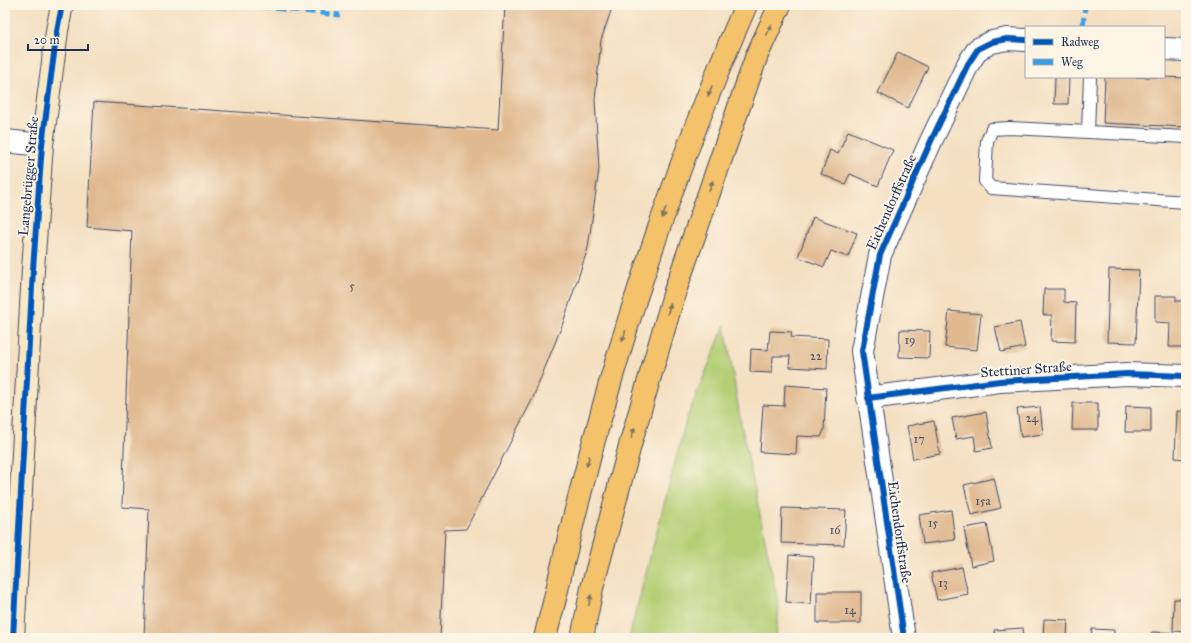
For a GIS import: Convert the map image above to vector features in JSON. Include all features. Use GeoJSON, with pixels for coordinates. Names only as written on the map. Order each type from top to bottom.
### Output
{"type":"FeatureCollection","features":[{"type":"Feature","properties":{"kind":"highway"},"geometry":{"type":"LineString","coordinates":[[546,638],[577,502],[611,377],[648,257],[674,184],[724,55],[746,5]]}},
{"type":"Feature","properties":{"kind":"highway"},"geometry":{"type":"LineString","coordinates":[[582,638],[592,588],[632,438],[675,291],[757,55],[780,5]]}},
{"type":"Feature","properties":{"kind":"street","name":"Langebrügger Straße"},"geometry":{"type":"LineString","coordinates":[[13,638],[32,269],[42,145],[57,31],[62,5]]}},
{"type":"Feature","properties":{"kind":"street","name":"Eichendorffstraße"},"geometry":{"type":"LineString","coordinates":[[904,638],[862,351],[880,255],[931,141],[974,54],[978,49],[992,42],[1007,39],[1025,40]]}},
{"type":"Feature","properties":{"kind":"street"},"geometry":{"type":"LineString","coordinates":[[1165,49],[1186,50]]}},
{"type":"Feature","properties":{"kind":"street"},"geometry":{"type":"LineString","coordinates":[[5,141],[42,145]]}},
{"type":"Feature","properties":{"kind":"street","name":"Stettiner Straße"},"geometry":{"type":"LineString","coordinates":[[868,398],[1000,381],[1127,374],[1186,376]]}},
{"type":"Feature","properties":{"kind":"lane"},"geometry":{"type":"LineString","coordinates":[[1088,132],[1090,78]]}},
{"type":"Feature","properties":{"kind":"lane"},"geometry":{"type":"LineString","coordinates":[[1186,137],[1009,128],[992,129],[986,141],[985,181],[991,188],[1186,202]]}},
{"type":"Feature","properties":{"kind":"green space"},"geometry":{"type":"Polygon","coordinates":[[[725,325],[740,418],[779,607],[776,638],[629,638],[686,420],[725,325]]]}},
{"type":"Feature","properties":{"kind":"building"},"geometry":{"type":"Polygon","coordinates":[[[505,5],[613,5],[601,40],[595,100],[599,169],[588,248],[563,323],[532,400],[466,529],[445,530],[440,638],[144,638],[149,509],[122,507],[132,231],[87,227],[94,102],[498,130],[505,5]]]}},
{"type":"Feature","properties":{"kind":"building"},"geometry":{"type":"Polygon","coordinates":[[[898,52],[928,67],[908,108],[878,93],[898,52]]]}},
{"type":"Feature","properties":{"kind":"building"},"geometry":{"type":"Polygon","coordinates":[[[1055,78],[1069,78],[1068,104],[1054,104],[1055,78]]]}},
{"type":"Feature","properties":{"kind":"building"},"geometry":{"type":"Polygon","coordinates":[[[1105,78],[1186,78],[1186,127],[1103,123],[1105,78]]]}},
{"type":"Feature","properties":{"kind":"building"},"geometry":{"type":"Polygon","coordinates":[[[848,131],[893,150],[878,186],[850,174],[845,184],[821,174],[830,150],[838,154],[848,131]]]}},
{"type":"Feature","properties":{"kind":"building"},"geometry":{"type":"Polygon","coordinates":[[[813,217],[857,233],[848,257],[831,251],[824,267],[798,257],[813,217]]]}},
{"type":"Feature","properties":{"kind":"building"},"geometry":{"type":"Polygon","coordinates":[[[1109,269],[1139,270],[1136,343],[1107,342],[1109,269]]]}},
{"type":"Feature","properties":{"kind":"building"},"geometry":{"type":"Polygon","coordinates":[[[1044,289],[1064,289],[1064,302],[1076,303],[1075,342],[1051,341],[1052,315],[1043,315],[1044,289]]]}},
{"type":"Feature","properties":{"kind":"building"},"geometry":{"type":"Polygon","coordinates":[[[1155,296],[1176,296],[1176,301],[1186,301],[1186,347],[1169,347],[1170,323],[1155,322],[1155,296]]]}},
{"type":"Feature","properties":{"kind":"building"},"geometry":{"type":"Polygon","coordinates":[[[949,311],[981,314],[977,350],[945,347],[949,311]]]}},
{"type":"Feature","properties":{"kind":"building"},"geometry":{"type":"Polygon","coordinates":[[[1020,322],[1025,347],[1001,352],[995,327],[1020,322]]]}},
{"type":"Feature","properties":{"kind":"building"},"geometry":{"type":"Polygon","coordinates":[[[900,330],[930,331],[929,358],[899,357],[900,330]]]}},
{"type":"Feature","properties":{"kind":"building"},"geometry":{"type":"Polygon","coordinates":[[[770,331],[792,332],[791,337],[828,339],[827,369],[789,367],[790,356],[773,356],[772,373],[750,372],[751,349],[768,350],[770,331]]]}},
{"type":"Feature","properties":{"kind":"building"},"geometry":{"type":"Polygon","coordinates":[[[785,385],[826,388],[824,430],[821,437],[797,436],[796,454],[760,452],[763,405],[784,406],[785,385]]]}},
{"type":"Feature","properties":{"kind":"building"},"geometry":{"type":"Polygon","coordinates":[[[1073,403],[1098,403],[1098,430],[1072,430],[1073,403]]]}},
{"type":"Feature","properties":{"kind":"building"},"geometry":{"type":"Polygon","coordinates":[[[1126,406],[1151,407],[1151,432],[1125,432],[1126,406]]]}},
{"type":"Feature","properties":{"kind":"building"},"geometry":{"type":"Polygon","coordinates":[[[1040,407],[1043,434],[1021,437],[1017,409],[1040,407]]]}},
{"type":"Feature","properties":{"kind":"building"},"geometry":{"type":"Polygon","coordinates":[[[1177,411],[1186,411],[1186,459],[1175,458],[1177,411]]]}},
{"type":"Feature","properties":{"kind":"building"},"geometry":{"type":"Polygon","coordinates":[[[986,412],[992,448],[976,451],[974,436],[956,439],[952,418],[986,412]]]}},
{"type":"Feature","properties":{"kind":"building"},"geometry":{"type":"Polygon","coordinates":[[[934,421],[940,454],[913,459],[907,426],[934,421]]]}},
{"type":"Feature","properties":{"kind":"building"},"geometry":{"type":"Polygon","coordinates":[[[994,478],[1001,508],[971,515],[964,485],[994,478]]]}},
{"type":"Feature","properties":{"kind":"building"},"geometry":{"type":"Polygon","coordinates":[[[782,508],[846,510],[844,545],[781,543],[782,508]]]}},
{"type":"Feature","properties":{"kind":"building"},"geometry":{"type":"Polygon","coordinates":[[[951,510],[955,540],[923,544],[919,515],[951,510]]]}},
{"type":"Feature","properties":{"kind":"building"},"geometry":{"type":"Polygon","coordinates":[[[987,524],[994,561],[971,566],[964,528],[987,524]]]}},
{"type":"Feature","properties":{"kind":"building"},"geometry":{"type":"Polygon","coordinates":[[[789,555],[814,557],[811,604],[786,602],[789,555]]]}},
{"type":"Feature","properties":{"kind":"building"},"geometry":{"type":"Polygon","coordinates":[[[962,567],[968,594],[937,600],[931,573],[962,567]]]}},
{"type":"Feature","properties":{"kind":"building"},"geometry":{"type":"Polygon","coordinates":[[[817,592],[861,592],[861,623],[817,623],[817,592]]]}},
{"type":"Feature","properties":{"kind":"building"},"geometry":{"type":"Polygon","coordinates":[[[1174,599],[1186,599],[1186,632],[1173,631],[1174,599]]]}},
{"type":"Feature","properties":{"kind":"building"},"geometry":{"type":"Polygon","coordinates":[[[1044,619],[1068,620],[1067,638],[1043,638],[1044,619]]]}},
{"type":"Feature","properties":{"kind":"building"},"geometry":{"type":"Polygon","coordinates":[[[1023,628],[1024,638],[995,638],[994,630],[1023,628]]]}},
{"type":"Feature","properties":{"kind":"building"},"geometry":{"type":"Polygon","coordinates":[[[1092,629],[1114,630],[1114,638],[1091,638],[1092,629]]]}},
{"type":"Feature","properties":{"kind":"building"},"geometry":{"type":"Polygon","coordinates":[[[1152,632],[1174,633],[1174,638],[1151,638],[1152,632]]]}},
{"type":"Feature","properties":{"kind":"marked path"},"geometry":{"type":"LineString","coordinates":[[245,5],[340,15]]}},
{"type":"Feature","properties":{"kind":"marked path"},"geometry":{"type":"LineString","coordinates":[[1083,26],[1085,5]]}},
{"type":"Feature","properties":{"kind":"cycle path"},"geometry":{"type":"LineString","coordinates":[[13,638],[33,269],[42,145],[57,31],[62,5]]}},
{"type":"Feature","properties":{"kind":"cycle path"},"geometry":{"type":"LineString","coordinates":[[904,638],[862,351],[880,255],[931,141],[968,64],[978,49],[992,42],[1007,39],[1025,40]]}},
{"type":"Feature","properties":{"kind":"cycle path"},"geometry":{"type":"LineString","coordinates":[[868,398],[1000,381],[1127,374],[1186,376]]}}]}
